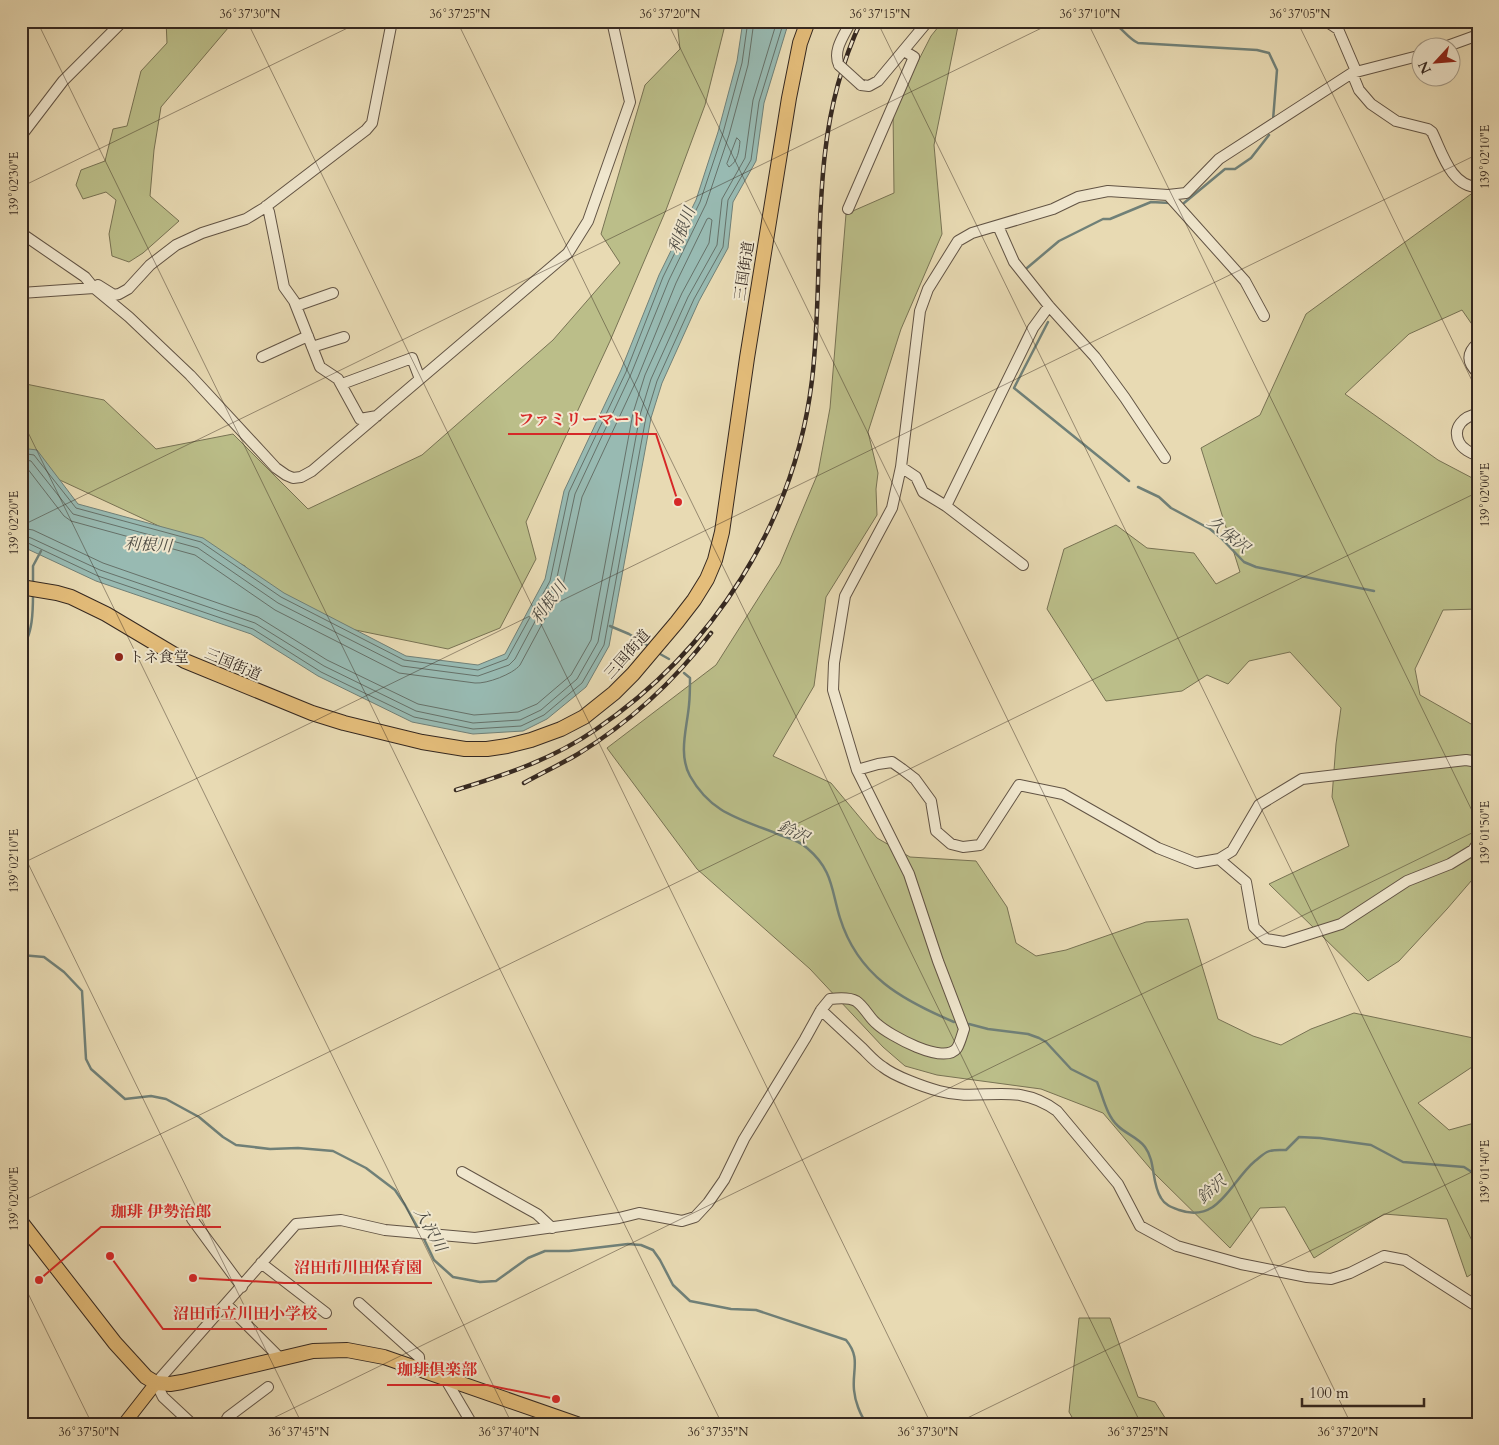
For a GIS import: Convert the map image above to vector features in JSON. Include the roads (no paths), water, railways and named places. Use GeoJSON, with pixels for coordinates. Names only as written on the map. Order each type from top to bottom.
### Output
{"type":"FeatureCollection","features":[{"type":"Feature","properties":{"kind":"highway","name":"三国街道"},"geometry":{"type":"LineString","coordinates":[[31,589],[71,597],[90,605],[185,661],[296,707],[344,723],[422,742],[465,749],[507,746],[561,729],[584,717],[633,674],[677,622],[702,586],[715,560],[722,532],[789,98],[800,43],[808,21]]}},
{"type":"Feature","properties":{"kind":"highway"},"geometry":{"type":"LineString","coordinates":[[21,1222],[116,1343],[146,1377],[156,1383],[170,1384],[182,1382],[313,1350],[347,1350],[384,1357],[576,1424]]}},
{"type":"Feature","properties":{"kind":"main road"},"geometry":{"type":"LineString","coordinates":[[124,1424],[156,1383]]}},
{"type":"Feature","properties":{"kind":"street"},"geometry":{"type":"LineString","coordinates":[[21,136],[63,81],[123,21]]}},
{"type":"Feature","properties":{"kind":"street"},"geometry":{"type":"LineString","coordinates":[[21,293],[94,288],[98,285],[114,295],[119,294],[128,289],[150,265],[176,245],[202,233],[246,219],[266,206],[358,138],[372,123],[392,21]]}},
{"type":"Feature","properties":{"kind":"street"},"geometry":{"type":"LineString","coordinates":[[21,233],[84,277],[129,318],[190,375],[270,461],[286,475],[293,478],[301,477],[312,471],[568,252],[588,221],[630,102],[612,21]]}},
{"type":"Feature","properties":{"kind":"street"},"geometry":{"type":"LineString","coordinates":[[852,21],[836,53],[836,59],[839,65],[861,86],[869,86],[878,81],[928,21]]}},
{"type":"Feature","properties":{"kind":"street"},"geometry":{"type":"LineString","coordinates":[[1326,21],[1338,29],[1359,90],[1371,104],[1396,121],[1428,129],[1432,132],[1456,178],[1469,186],[1478,187]]}},
{"type":"Feature","properties":{"kind":"street"},"geometry":{"type":"LineString","coordinates":[[1462,41],[1478,35]]}},
{"type":"Feature","properties":{"kind":"street"},"geometry":{"type":"LineString","coordinates":[[848,209],[914,57],[904,51]]}},
{"type":"Feature","properties":{"kind":"street"},"geometry":{"type":"LineString","coordinates":[[192,1424],[163,1397],[156,1383],[296,1224],[342,1220],[385,1230],[475,1238],[619,1218],[639,1213],[682,1221],[695,1217],[708,1203],[724,1180],[744,1139],[821,1010],[830,999],[855,1000],[876,1024],[898,1038],[919,1047],[943,1054],[957,1048],[964,1030],[938,961],[909,874],[857,770],[833,690],[834,663],[845,596],[892,508],[901,467],[920,311],[928,289],[958,241],[972,233],[1053,208],[1078,198],[1108,191],[1186,193],[1219,159],[1354,72],[1412,58]]}},
{"type":"Feature","properties":{"kind":"street"},"geometry":{"type":"LineString","coordinates":[[1168,194],[1245,281],[1264,316]]}},
{"type":"Feature","properties":{"kind":"street"},"geometry":{"type":"LineString","coordinates":[[266,206],[269,212],[284,287],[296,306],[320,367],[333,374],[342,384],[360,419],[378,415]]}},
{"type":"Feature","properties":{"kind":"street"},"geometry":{"type":"LineString","coordinates":[[998,226],[1014,262],[1049,306],[1095,357],[1165,458]]}},
{"type":"Feature","properties":{"kind":"street"},"geometry":{"type":"LineString","coordinates":[[296,306],[333,293]]}},
{"type":"Feature","properties":{"kind":"street"},"geometry":{"type":"LineString","coordinates":[[946,506],[1033,328],[1049,306]]}},
{"type":"Feature","properties":{"kind":"street"},"geometry":{"type":"LineString","coordinates":[[262,357],[308,336]]}},
{"type":"Feature","properties":{"kind":"street"},"geometry":{"type":"LineString","coordinates":[[312,347],[344,337]]}},
{"type":"Feature","properties":{"kind":"street"},"geometry":{"type":"LineString","coordinates":[[1478,343],[1470,350],[1469,357],[1471,366],[1478,373]]}},
{"type":"Feature","properties":{"kind":"street"},"geometry":{"type":"LineString","coordinates":[[342,384],[412,358],[420,379]]}},
{"type":"Feature","properties":{"kind":"street"},"geometry":{"type":"LineString","coordinates":[[1478,414],[1465,418],[1457,431],[1462,445],[1478,456]]}},
{"type":"Feature","properties":{"kind":"street"},"geometry":{"type":"LineString","coordinates":[[901,467],[916,477],[923,492],[946,506],[1023,565]]}},
{"type":"Feature","properties":{"kind":"street"},"geometry":{"type":"LineString","coordinates":[[857,770],[892,762],[916,779],[930,801],[936,831],[951,844],[963,847],[980,845],[1019,785],[1063,794],[1158,848],[1196,864],[1218,859],[1232,851],[1258,804],[1302,780],[1466,760],[1478,762]]}},
{"type":"Feature","properties":{"kind":"street"},"geometry":{"type":"LineString","coordinates":[[1218,859],[1246,882],[1254,927],[1266,939],[1284,942],[1341,924],[1406,881],[1450,864],[1473,850],[1478,843]]}},
{"type":"Feature","properties":{"kind":"street"},"geometry":{"type":"LineString","coordinates":[[821,1010],[883,1068],[900,1076],[939,1091],[965,1095],[1017,1094],[1033,1097],[1057,1110],[1118,1184],[1140,1226],[1177,1246],[1241,1264],[1307,1277],[1331,1279],[1350,1273],[1384,1256],[1405,1260],[1478,1307]]}},
{"type":"Feature","properties":{"kind":"street"},"geometry":{"type":"LineString","coordinates":[[462,1172],[536,1214],[552,1228]]}},
{"type":"Feature","properties":{"kind":"street"},"geometry":{"type":"LineString","coordinates":[[192,1219],[242,1286]]}},
{"type":"Feature","properties":{"kind":"street"},"geometry":{"type":"LineString","coordinates":[[261,1263],[326,1313]]}},
{"type":"Feature","properties":{"kind":"street"},"geometry":{"type":"LineString","coordinates":[[359,1303],[419,1357],[420,1371]]}},
{"type":"Feature","properties":{"kind":"street"},"geometry":{"type":"LineString","coordinates":[[226,1304],[280,1358]]}},
{"type":"Feature","properties":{"kind":"street"},"geometry":{"type":"LineString","coordinates":[[446,1380],[472,1424]]}},
{"type":"Feature","properties":{"kind":"street"},"geometry":{"type":"LineString","coordinates":[[224,1424],[228,1418],[268,1387]]}},
{"type":"Feature","properties":{"kind":"water","name":"利根川"},"geometry":{"type":"Polygon","coordinates":[[[743,21],[789,21],[764,103],[756,161],[733,202],[728,248],[699,301],[662,383],[651,418],[609,646],[586,687],[547,719],[523,731],[473,734],[412,722],[318,676],[251,634],[96,581],[21,546],[21,448],[37,450],[78,504],[203,538],[284,593],[406,656],[478,665],[505,654],[545,579],[564,491],[621,370],[659,275],[696,200],[718,132],[737,61],[743,21]]]}},
{"type":"Feature","properties":{"kind":"waterway","name":"久保沢"},"geometry":{"type":"LineString","coordinates":[[1109,21],[1138,43],[1257,50],[1269,53],[1277,70],[1273,120]]}},
{"type":"Feature","properties":{"kind":"waterway","name":"久保沢"},"geometry":{"type":"LineString","coordinates":[[1184,203],[1225,169],[1235,169],[1251,158],[1269,135]]}},
{"type":"Feature","properties":{"kind":"waterway","name":"久保沢"},"geometry":{"type":"LineString","coordinates":[[1027,268],[1059,241],[1103,219],[1110,219],[1151,202],[1170,203]]}},
{"type":"Feature","properties":{"kind":"waterway","name":"久保沢"},"geometry":{"type":"LineString","coordinates":[[1048,322],[1014,388],[1129,481]]}},
{"type":"Feature","properties":{"kind":"waterway","name":"久保沢"},"geometry":{"type":"LineString","coordinates":[[1138,487],[1159,497],[1171,508],[1210,529],[1244,562],[1256,567],[1374,591]]}},
{"type":"Feature","properties":{"kind":"waterway","name":"入沢川"},"geometry":{"type":"LineString","coordinates":[[33,584],[33,566],[41,551]]}},
{"type":"Feature","properties":{"kind":"waterway","name":"入沢川"},"geometry":{"type":"LineString","coordinates":[[21,647],[25,643],[30,630],[33,594]]}},
{"type":"Feature","properties":{"kind":"waterway","name":"鈴沢"},"geometry":{"type":"LineString","coordinates":[[610,626],[629,634],[647,645]]}},
{"type":"Feature","properties":{"kind":"waterway","name":"鈴沢"},"geometry":{"type":"LineString","coordinates":[[660,654],[669,659]]}},
{"type":"Feature","properties":{"kind":"waterway","name":"鈴沢"},"geometry":{"type":"LineString","coordinates":[[684,673],[690,678],[684,759],[686,768],[699,789],[718,808],[741,820],[801,843],[816,856],[830,880],[840,918],[848,938],[858,956],[870,971],[900,995],[954,1022]]}},
{"type":"Feature","properties":{"kind":"waterway","name":"入沢川"},"geometry":{"type":"LineString","coordinates":[[21,955],[44,957],[64,972],[82,991],[86,1059],[91,1069],[125,1099],[151,1096],[166,1099],[199,1117],[236,1145],[270,1149],[298,1148],[333,1151],[366,1168],[395,1190],[419,1230]]}},
{"type":"Feature","properties":{"kind":"waterway","name":"鈴沢"},"geometry":{"type":"LineString","coordinates":[[969,1024],[988,1029],[1028,1034],[1039,1038],[1046,1042],[1071,1069],[1097,1082],[1114,1122],[1145,1147],[1151,1159],[1156,1185],[1161,1198],[1166,1204],[1179,1210],[1193,1213],[1204,1211],[1214,1206],[1223,1199],[1255,1161],[1269,1151],[1286,1150],[1299,1137],[1371,1145],[1403,1162],[1464,1167],[1478,1176]]}},
{"type":"Feature","properties":{"kind":"waterway","name":"入沢川"},"geometry":{"type":"LineString","coordinates":[[423,1237],[434,1260],[453,1277],[480,1282],[496,1281],[528,1258],[545,1251],[569,1251],[628,1244],[641,1245],[653,1250],[673,1285],[690,1301],[731,1309],[756,1310],[846,1340],[851,1346],[855,1358],[855,1399],[867,1424]]}},
{"type":"Feature","properties":{"kind":"railway"},"geometry":{"type":"LineString","coordinates":[[456,790],[510,772],[562,750],[595,730],[638,698],[676,662],[711,622],[741,578],[767,532],[788,483],[803,433],[815,352],[820,209],[827,136],[843,69],[861,21]]}},
{"type":"Feature","properties":{"kind":"railway"},"geometry":{"type":"LineString","coordinates":[[524,783],[578,754],[615,729],[667,684],[711,633]]}},
{"type":"Feature","properties":{"kind":"railway"},"geometry":{"type":"LineString","coordinates":[[21,762],[26,763]]}},
{"type":"Feature","properties":{"kind":"place","name":"ファミリーマート"},"geometry":{"type":"Point","coordinates":[678,502]}},
{"type":"Feature","properties":{"kind":"place","name":"トネ食堂"},"geometry":{"type":"Point","coordinates":[119,657]}},
{"type":"Feature","properties":{"kind":"place","name":"沼田市立川田小学校"},"geometry":{"type":"Point","coordinates":[110,1256]}},
{"type":"Feature","properties":{"kind":"place","name":"沼田市川田保育園"},"geometry":{"type":"Point","coordinates":[193,1278]}},
{"type":"Feature","properties":{"kind":"place","name":"珈琲 伊勢治郎"},"geometry":{"type":"Point","coordinates":[39,1280]}},
{"type":"Feature","properties":{"kind":"place","name":"珈琲倶楽部"},"geometry":{"type":"Point","coordinates":[556,1399]}}]}
